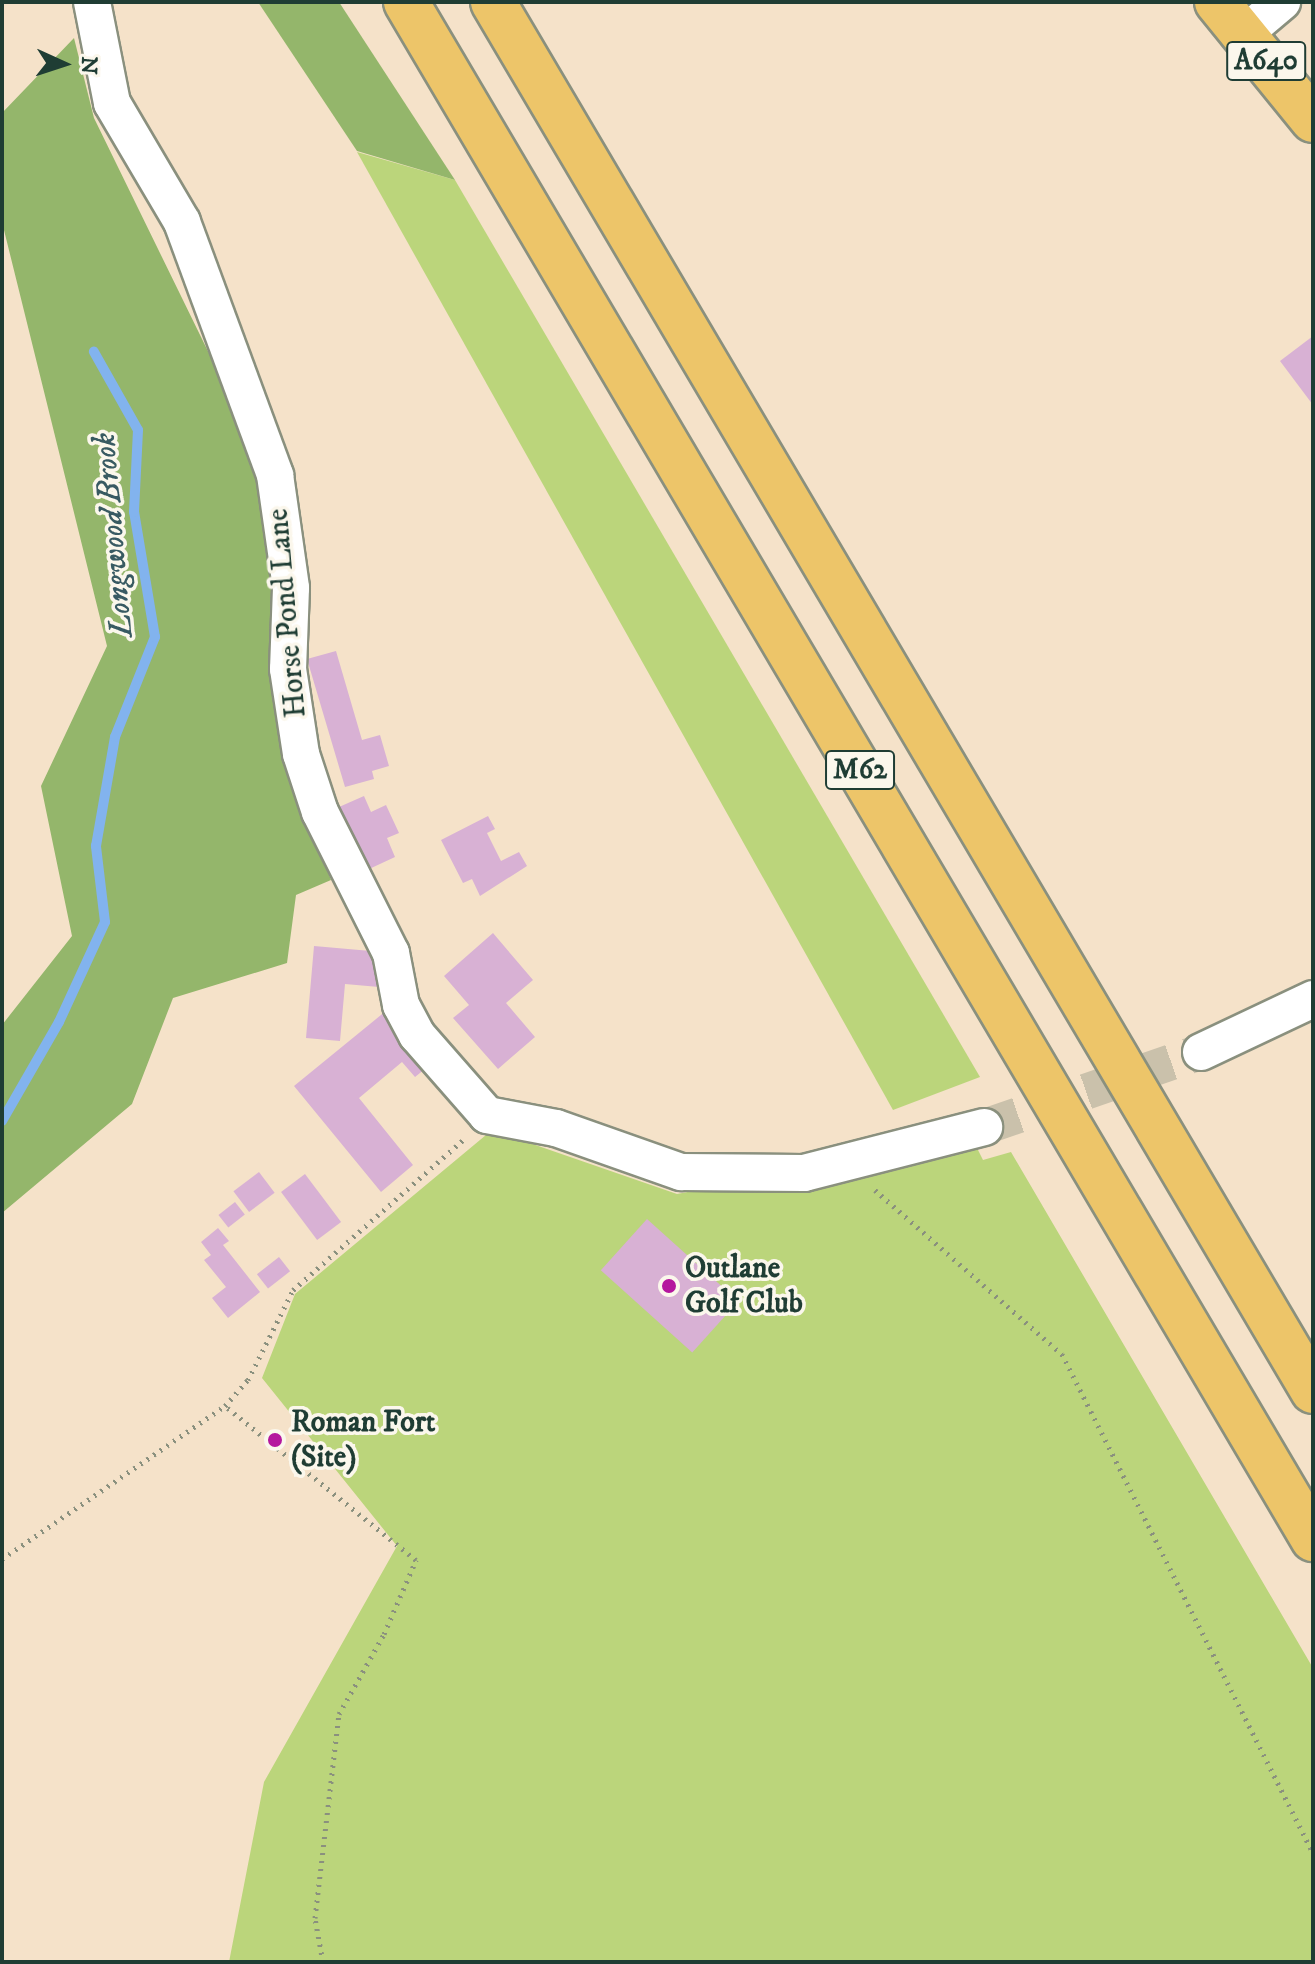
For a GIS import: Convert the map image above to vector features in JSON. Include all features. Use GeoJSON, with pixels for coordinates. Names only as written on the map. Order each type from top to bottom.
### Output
{"type":"FeatureCollection","features":[{"type":"Feature","properties":{"kind":"main road","name":"M62"},"geometry":{"type":"LineString","coordinates":[[406,2],[1313,1539]]}},
{"type":"Feature","properties":{"kind":"main road","name":"M62"},"geometry":{"type":"LineString","coordinates":[[493,2],[1313,1391]]}},
{"type":"Feature","properties":{"kind":"main road","name":"A640"},"geometry":{"type":"LineString","coordinates":[[1230,18],[1313,120]]}},
{"type":"Feature","properties":{"kind":"street","name":"Horse Pond Lane"},"geometry":{"type":"LineString","coordinates":[[92,2],[112,103],[182,222],[275,475],[291,588],[288,669],[301,754],[320,812],[391,953],[409,1022],[487,1115]]}},
{"type":"Feature","properties":{"kind":"street"},"geometry":{"type":"LineString","coordinates":[[1230,18],[1282,2]]}},
{"type":"Feature","properties":{"kind":"street"},"geometry":{"type":"LineString","coordinates":[[1201,1052],[1313,999]]}},
{"type":"Feature","properties":{"kind":"street"},"geometry":{"type":"LineString","coordinates":[[487,1115],[556,1128],[681,1172],[804,1173],[984,1127]]}},
{"type":"Feature","properties":{"kind":"path"},"geometry":{"type":"LineString","coordinates":[[2,1559],[225,1406],[248,1380],[293,1290],[487,1115]]}},
{"type":"Feature","properties":{"kind":"path"},"geometry":{"type":"LineString","coordinates":[[844,1163],[1062,1354],[1313,1853]]}},
{"type":"Feature","properties":{"kind":"path"},"geometry":{"type":"LineString","coordinates":[[225,1406],[416,1560],[384,1634],[339,1714],[315,1918],[323,1962]]}},
{"type":"Feature","properties":{"kind":"green space"},"geometry":{"type":"Polygon","coordinates":[[[258,2],[339,2],[455,180],[357,151],[258,2]]]}},
{"type":"Feature","properties":{"kind":"green space"},"geometry":{"type":"Polygon","coordinates":[[[74,38],[94,118],[266,470],[287,754],[331,880],[296,895],[287,963],[173,998],[132,1104],[2,1213],[2,1025],[72,936],[41,786],[107,646],[2,222],[2,113],[74,38]]]}},
{"type":"Feature","properties":{"kind":"green space"},"geometry":{"type":"Polygon","coordinates":[[[357,152],[455,180],[980,1077],[893,1110],[357,152]]]}},
{"type":"Feature","properties":{"kind":"green space","name":"Outlane Golf Club"},"geometry":{"type":"Polygon","coordinates":[[[492,1130],[677,1194],[972,1138],[983,1160],[1011,1152],[1313,1668],[1313,1962],[229,1962],[264,1782],[397,1546],[262,1378],[295,1294],[492,1130]]]}},
{"type":"Feature","properties":{"kind":"building"},"geometry":{"type":"Polygon","coordinates":[[[1313,336],[1313,405],[1280,361],[1313,336]]]}},
{"type":"Feature","properties":{"kind":"building"},"geometry":{"type":"Polygon","coordinates":[[[336,651],[362,740],[380,735],[389,766],[372,771],[374,779],[345,787],[307,659],[336,651]]]}},
{"type":"Feature","properties":{"kind":"building"},"geometry":{"type":"Polygon","coordinates":[[[364,796],[371,812],[386,805],[399,833],[387,838],[395,857],[367,870],[339,807],[364,796]]]}},
{"type":"Feature","properties":{"kind":"building"},"geometry":{"type":"Polygon","coordinates":[[[488,816],[495,829],[487,833],[501,861],[519,852],[527,866],[480,896],[472,879],[463,883],[441,840],[488,816]]]}},
{"type":"Feature","properties":{"kind":"building"},"geometry":{"type":"Polygon","coordinates":[[[493,933],[533,980],[506,1003],[535,1037],[498,1069],[453,1018],[469,1005],[444,976],[493,933]]]}},
{"type":"Feature","properties":{"kind":"building"},"geometry":{"type":"Polygon","coordinates":[[[314,946],[382,952],[379,987],[345,984],[340,1041],[306,1038],[314,946]]]}},
{"type":"Feature","properties":{"kind":"building"},"geometry":{"type":"Polygon","coordinates":[[[392,1006],[436,1060],[415,1077],[402,1062],[359,1098],[413,1165],[381,1192],[294,1086],[392,1006]]]}},
{"type":"Feature","properties":{"kind":"building"},"geometry":{"type":"Polygon","coordinates":[[[259,1172],[275,1193],[249,1212],[233,1191],[259,1172]]]}},
{"type":"Feature","properties":{"kind":"building"},"geometry":{"type":"Polygon","coordinates":[[[305,1174],[341,1222],[317,1240],[281,1192],[305,1174]]]}},
{"type":"Feature","properties":{"kind":"building"},"geometry":{"type":"Polygon","coordinates":[[[235,1202],[245,1215],[228,1228],[218,1215],[235,1202]]]}},
{"type":"Feature","properties":{"kind":"building","name":"Outlane Golf Club"},"geometry":{"type":"Polygon","coordinates":[[[647,1219],[738,1301],[692,1353],[601,1270],[647,1219]]]}},
{"type":"Feature","properties":{"kind":"building"},"geometry":{"type":"Polygon","coordinates":[[[218,1228],[229,1241],[223,1245],[260,1292],[228,1318],[212,1298],[226,1287],[204,1260],[211,1255],[201,1242],[218,1228]]]}},
{"type":"Feature","properties":{"kind":"building"},"geometry":{"type":"Polygon","coordinates":[[[279,1257],[290,1271],[268,1288],[257,1274],[279,1257]]]}},
{"type":"Feature","properties":{"kind":"waterway","name":"Longwood Brook"},"geometry":{"type":"LineString","coordinates":[[2,1121],[59,1022],[105,922],[96,846],[115,737],[155,637],[134,512],[138,430],[94,352]]}},
{"type":"Feature","properties":{"kind":"tunnel"},"geometry":{"type":"LineString","coordinates":[[984,1127],[1201,1052]]}},
{"type":"Feature","properties":{"kind":"place","name":"Outlane Golf Club"},"geometry":{"type":"Point","coordinates":[669,1286]}},
{"type":"Feature","properties":{"kind":"place","name":"Roman Fort (Site)"},"geometry":{"type":"Point","coordinates":[275,1440]}}]}
